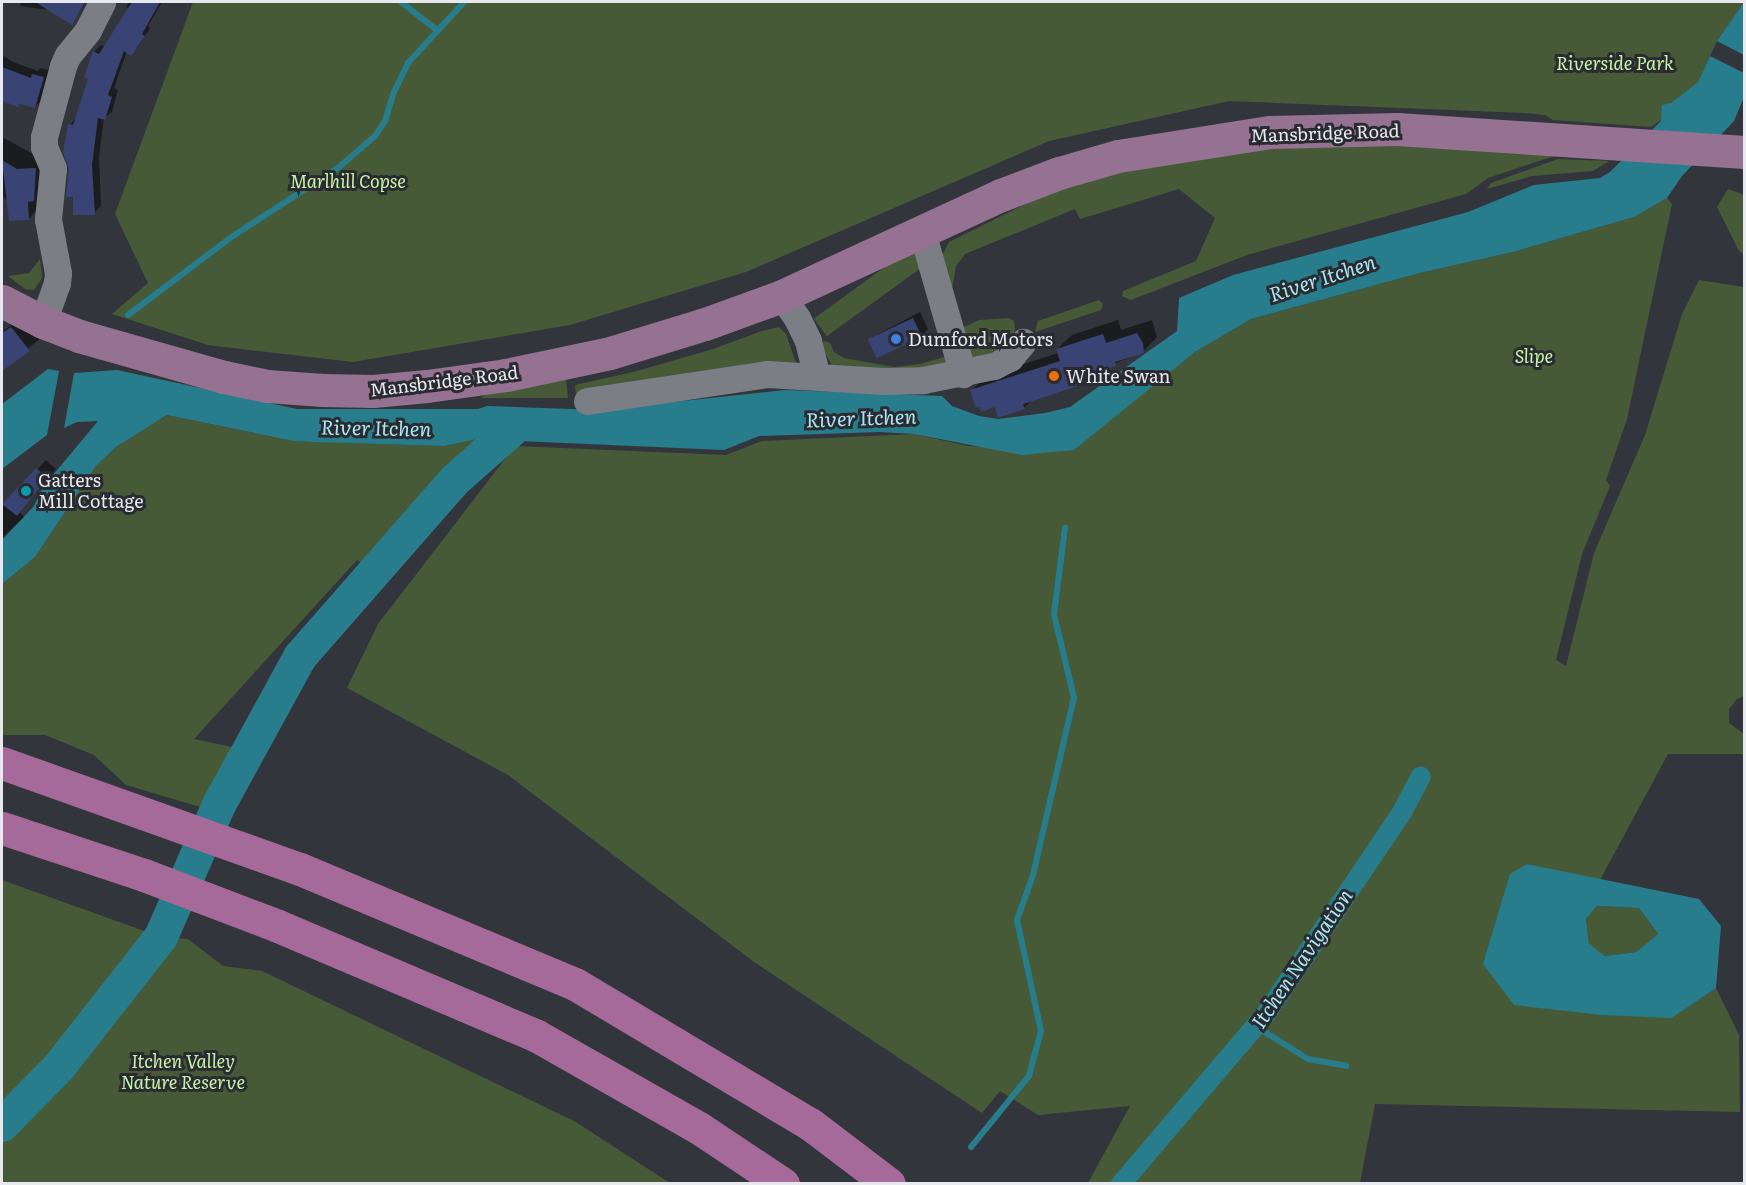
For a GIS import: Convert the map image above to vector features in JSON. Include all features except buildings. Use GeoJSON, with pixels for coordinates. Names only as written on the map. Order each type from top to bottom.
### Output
{"type":"FeatureCollection","features":[{"type":"Feature","properties":{"kind":"highway"},"geometry":{"type":"LineString","coordinates":[[2,763],[165,819],[300,869],[575,984],[810,1124],[889,1184]]}},
{"type":"Feature","properties":{"kind":"highway"},"geometry":{"type":"LineString","coordinates":[[2,828],[144,875],[278,926],[537,1036],[699,1128],[783,1184]]}},
{"type":"Feature","properties":{"kind":"main road","name":"Mansbridge Road"},"geometry":{"type":"LineString","coordinates":[[2,301],[43,322],[125,351],[224,377],[278,387],[373,391],[427,387],[506,375],[610,353],[705,324],[782,296],[1001,195],[1059,173],[1118,156],[1270,132],[1396,129],[1741,152]]}},
{"type":"Feature","properties":{"kind":"street"},"geometry":{"type":"LineString","coordinates":[[43,322],[57,283],[58,273],[48,219],[53,168],[44,147],[44,137],[63,66],[74,46],[88,30],[102,2]]}},
{"type":"Feature","properties":{"kind":"street"},"geometry":{"type":"LineString","coordinates":[[922,232],[963,374]]}},
{"type":"Feature","properties":{"kind":"street"},"geometry":{"type":"LineString","coordinates":[[782,296],[797,318],[808,341],[817,376]]}},
{"type":"Feature","properties":{"kind":"street"},"geometry":{"type":"LineString","coordinates":[[587,401],[766,374],[884,381],[923,380],[963,374],[1010,358],[1023,342]]}},
{"type":"Feature","properties":{"kind":"green space","name":"Marlhill Copse"},"geometry":{"type":"Polygon","coordinates":[[[193,2],[1744,2],[1717,41],[1698,82],[1671,103],[1661,120],[1651,127],[1553,120],[1545,115],[1525,113],[1229,101],[1049,141],[746,272],[570,325],[353,362],[208,345],[112,314],[148,283],[115,214],[193,2]]]}},
{"type":"Feature","properties":{"kind":"green space"},"geometry":{"type":"Polygon","coordinates":[[[1394,142],[1557,155],[1488,178],[1466,194],[1247,255],[1131,300],[1122,296],[1123,291],[1196,261],[1215,218],[1179,189],[1080,219],[1075,209],[965,254],[956,266],[951,296],[941,258],[949,242],[1046,194],[1136,162],[1272,145],[1394,142]]]}},
{"type":"Feature","properties":{"kind":"green space"},"geometry":{"type":"Polygon","coordinates":[[[1558,159],[1609,161],[1593,171],[1532,176],[1487,189],[1491,183],[1558,159]]]}},
{"type":"Feature","properties":{"kind":"green space"},"geometry":{"type":"Polygon","coordinates":[[[1728,189],[1744,195],[1744,254],[1739,251],[1717,207],[1728,189]]]}},
{"type":"Feature","properties":{"kind":"green space","name":"Slipe"},"geometry":{"type":"Polygon","coordinates":[[[1667,198],[1672,204],[1627,419],[1606,480],[1610,486],[1582,554],[1556,660],[1566,666],[1594,553],[1645,435],[1682,314],[1699,280],[1744,287],[1744,696],[1737,699],[1729,709],[1729,723],[1744,734],[1744,754],[1668,754],[1600,880],[1527,864],[1483,964],[1672,1018],[1716,988],[1739,1035],[1740,1112],[1375,1104],[1360,1183],[1088,1183],[1130,1106],[1038,1115],[1000,1091],[982,1113],[754,962],[508,775],[347,688],[378,624],[515,446],[726,455],[762,441],[914,434],[968,446],[1073,450],[1195,352],[1251,319],[1420,273],[1513,252],[1634,217],[1667,198]]]}},
{"type":"Feature","properties":{"kind":"green space"},"geometry":{"type":"Polygon","coordinates":[[[911,248],[924,266],[827,336],[814,319],[911,248]]]}},
{"type":"Feature","properties":{"kind":"green space"},"geometry":{"type":"Polygon","coordinates":[[[40,259],[42,278],[34,290],[25,289],[8,276],[29,273],[40,259]]]}},
{"type":"Feature","properties":{"kind":"green space"},"geometry":{"type":"Polygon","coordinates":[[[1099,300],[1103,304],[1101,310],[1035,332],[1038,321],[1099,300]]]}},
{"type":"Feature","properties":{"kind":"green space"},"geometry":{"type":"Polygon","coordinates":[[[1009,318],[1014,321],[1015,329],[1011,342],[969,365],[962,328],[979,320],[1009,318]]]}},
{"type":"Feature","properties":{"kind":"green space"},"geometry":{"type":"Polygon","coordinates":[[[779,327],[786,334],[798,369],[576,397],[575,385],[637,371],[779,327]]]}},
{"type":"Feature","properties":{"kind":"green space"},"geometry":{"type":"Polygon","coordinates":[[[825,341],[830,343],[834,352],[844,358],[894,367],[920,364],[948,356],[951,370],[834,369],[820,344],[825,341]]]}},
{"type":"Feature","properties":{"kind":"green space"},"geometry":{"type":"Polygon","coordinates":[[[566,379],[568,398],[481,398],[488,393],[566,379]]]}},
{"type":"Feature","properties":{"kind":"green space"},"geometry":{"type":"Polygon","coordinates":[[[167,415],[293,441],[445,446],[477,439],[479,442],[462,456],[369,568],[357,560],[194,739],[237,748],[200,807],[126,785],[94,755],[45,735],[2,735],[2,584],[35,557],[96,466],[116,447],[167,415]]]}},
{"type":"Feature","properties":{"kind":"green space","name":"Itchen Valley Nature Reserve"},"geometry":{"type":"Polygon","coordinates":[[[2,880],[161,937],[188,939],[223,966],[262,971],[574,1121],[670,1183],[2,1183],[2,880]]]}},
{"type":"Feature","properties":{"kind":"green space"},"geometry":{"type":"Polygon","coordinates":[[[1597,906],[1639,908],[1658,934],[1636,952],[1605,956],[1589,945],[1586,919],[1597,906]]]}},
{"type":"Feature","properties":{"kind":"water","name":"River Itchen"},"geometry":{"type":"Polygon","coordinates":[[[1744,2],[1744,97],[1734,121],[1682,176],[1667,198],[1634,217],[1513,252],[1420,273],[1251,319],[1195,352],[1074,450],[1022,455],[914,434],[879,432],[759,436],[724,450],[477,439],[445,446],[314,442],[293,441],[167,415],[116,447],[96,466],[35,557],[2,584],[2,540],[34,506],[43,487],[98,421],[77,422],[64,428],[74,373],[117,370],[297,409],[478,409],[487,406],[599,410],[785,390],[942,396],[952,406],[979,416],[998,419],[1045,413],[1070,407],[1177,331],[1179,298],[1233,275],[1468,212],[1534,185],[1600,178],[1610,172],[1661,121],[1662,105],[1671,103],[1698,82],[1717,41],[1744,2]]]}},
{"type":"Feature","properties":{"kind":"water"},"geometry":{"type":"Polygon","coordinates":[[[48,369],[59,371],[47,435],[2,469],[2,404],[48,369]]]}},
{"type":"Feature","properties":{"kind":"water"},"geometry":{"type":"Polygon","coordinates":[[[1527,864],[1699,899],[1721,926],[1716,988],[1672,1018],[1602,1015],[1514,1005],[1483,964],[1510,874],[1527,864]],[[1597,906],[1586,919],[1589,944],[1605,956],[1636,952],[1658,934],[1639,908],[1597,906]]]}},
{"type":"Feature","properties":{"kind":"pier"},"geometry":{"type":"Polygon","coordinates":[[[1717,41],[1744,55],[1744,73],[1710,56],[1717,41]]]}},
{"type":"Feature","properties":{"kind":"waterway"},"geometry":{"type":"LineString","coordinates":[[401,2],[438,31]]}},
{"type":"Feature","properties":{"kind":"waterway"},"geometry":{"type":"LineString","coordinates":[[128,315],[233,236],[338,168],[375,136],[385,121],[394,92],[408,63],[464,2]]}},
{"type":"Feature","properties":{"kind":"waterway"},"geometry":{"type":"LineString","coordinates":[[2,1125],[59,1067],[161,937],[219,805],[300,657],[455,480],[514,428]]}},
{"type":"Feature","properties":{"kind":"waterway"},"geometry":{"type":"LineString","coordinates":[[971,1147],[1029,1076],[1041,1031],[1017,920],[1033,875],[1074,698],[1054,614],[1065,528]]}},
{"type":"Feature","properties":{"kind":"waterway","name":"Itchen Navigation"},"geometry":{"type":"LineString","coordinates":[[1121,1184],[1268,1011],[1402,812],[1421,777]]}},
{"type":"Feature","properties":{"kind":"waterway"},"geometry":{"type":"LineString","coordinates":[[1255,1026],[1308,1059],[1346,1066]]}},
{"type":"Feature","properties":{"kind":"place","name":"Dumford Motors"},"geometry":{"type":"Point","coordinates":[896,339]}},
{"type":"Feature","properties":{"kind":"place","name":"White Swan"},"geometry":{"type":"Point","coordinates":[1054,376]}},
{"type":"Feature","properties":{"kind":"place","name":"Gatters Mill Cottage"},"geometry":{"type":"Point","coordinates":[26,491]}},
{"type":"Feature","properties":{"kind":"park label","name":"Riverside Park"},"geometry":{"type":"Point","coordinates":[1615,63]}}]}
